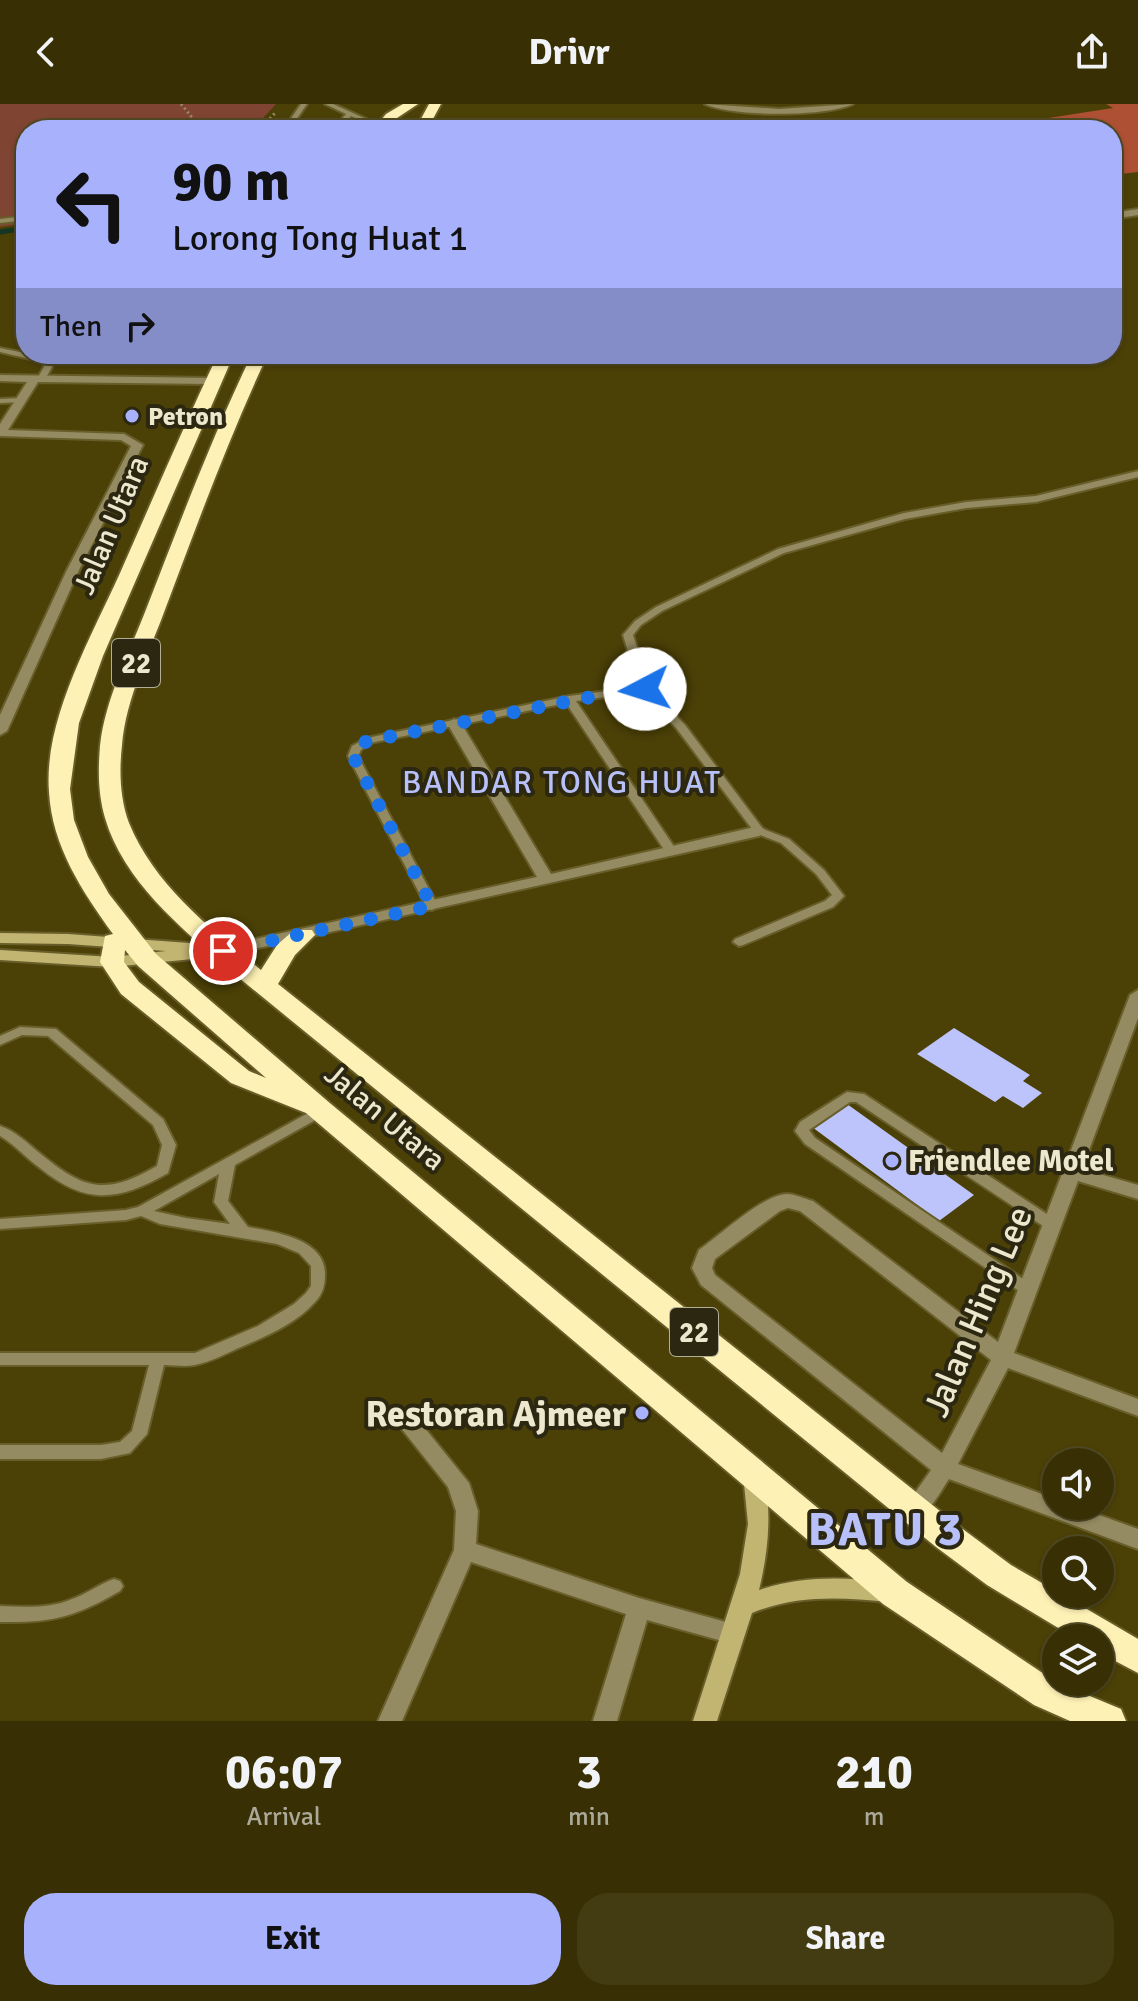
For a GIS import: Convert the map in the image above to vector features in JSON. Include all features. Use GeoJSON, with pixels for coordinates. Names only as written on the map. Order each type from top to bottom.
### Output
{"type":"FeatureCollection","features":[{"type":"Feature","properties":{"kind":"highway"},"geometry":{"type":"LineString","coordinates":[[390,120],[412,104]]}},
{"type":"Feature","properties":{"kind":"highway"},"geometry":{"type":"LineString","coordinates":[[395,120],[412,104]]}},
{"type":"Feature","properties":{"kind":"highway","name":"Jalan Utara"},"geometry":{"type":"LineString","coordinates":[[221,364],[73,709],[60,771],[62,817],[69,839],[126,951],[130,988],[240,1077],[321,1111],[895,1593],[1047,1693],[1108,1721]]}},
{"type":"Feature","properties":{"kind":"highway","name":"Jalan Utara"},"geometry":{"type":"LineString","coordinates":[[256,364],[224,430],[127,685],[111,745],[109,773],[112,801],[130,855],[162,895],[264,986],[914,1510],[999,1575],[1138,1657]]}},
{"type":"Feature","properties":{"kind":"highway"},"geometry":{"type":"LineString","coordinates":[[246,387],[268,364]]}},
{"type":"Feature","properties":{"kind":"highway"},"geometry":{"type":"LineString","coordinates":[[264,986],[286,950],[303,935]]}},
{"type":"Feature","properties":{"kind":"main road"},"geometry":{"type":"LineString","coordinates":[[0,938],[126,951]]}},
{"type":"Feature","properties":{"kind":"main road"},"geometry":{"type":"LineString","coordinates":[[0,955],[223,951]]}},
{"type":"Feature","properties":{"kind":"main road"},"geometry":{"type":"LineString","coordinates":[[705,1721],[740,1608],[759,1520],[754,1473]]}},
{"type":"Feature","properties":{"kind":"main road"},"geometry":{"type":"LineString","coordinates":[[740,1608],[769,1594],[804,1586],[895,1593]]}},
{"type":"Feature","properties":{"kind":"street"},"geometry":{"type":"LineString","coordinates":[[709,104],[763,111],[849,104]]}},
{"type":"Feature","properties":{"kind":"street"},"geometry":{"type":"LineString","coordinates":[[0,378],[213,381]]}},
{"type":"Feature","properties":{"kind":"street"},"geometry":{"type":"LineString","coordinates":[[0,731],[72,572],[137,445],[124,437],[0,433],[37,379]]}},
{"type":"Feature","properties":{"kind":"street"},"geometry":{"type":"LineString","coordinates":[[454,723],[547,880]]}},
{"type":"Feature","properties":{"kind":"street"},"geometry":{"type":"LineString","coordinates":[[223,951],[759,831]]}},
{"type":"Feature","properties":{"kind":"street","name":"Jalan Hing Lee"},"geometry":{"type":"LineString","coordinates":[[914,1510],[945,1468],[1002,1357],[1138,995]]}},
{"type":"Feature","properties":{"kind":"street"},"geometry":{"type":"LineString","coordinates":[[1071,1172],[1138,1192]]}},
{"type":"Feature","properties":{"kind":"street"},"geometry":{"type":"LineString","coordinates":[[1138,1408],[1002,1357],[806,1206],[787,1201],[773,1206],[706,1255],[702,1268],[708,1280],[945,1468],[1138,1539]]}},
{"type":"Feature","properties":{"kind":"street"},"geometry":{"type":"LineString","coordinates":[[390,1721],[465,1550],[467,1511],[458,1483],[404,1417]]}},
{"type":"Feature","properties":{"kind":"street"},"geometry":{"type":"LineString","coordinates":[[465,1550],[639,1608],[733,1634]]}},
{"type":"Feature","properties":{"kind":"street"},"geometry":{"type":"LineString","coordinates":[[605,1721],[639,1608]]}},
{"type":"Feature","properties":{"kind":"lane"},"geometry":{"type":"LineString","coordinates":[[328,104],[365,120]]}},
{"type":"Feature","properties":{"kind":"lane"},"geometry":{"type":"LineString","coordinates":[[346,120],[352,114],[393,115]]}},
{"type":"Feature","properties":{"kind":"lane"},"geometry":{"type":"LineString","coordinates":[[37,379],[47,364]]}},
{"type":"Feature","properties":{"kind":"lane"},"geometry":{"type":"LineString","coordinates":[[0,401],[20,400]]}},
{"type":"Feature","properties":{"kind":"lane"},"geometry":{"type":"LineString","coordinates":[[739,942],[829,904],[838,896],[820,872],[785,841],[759,831],[681,727],[645,689],[628,635],[638,623],[659,609],[781,551],[904,516],[966,505],[1036,499],[1138,474]]}},
{"type":"Feature","properties":{"kind":"lane"},"geometry":{"type":"LineString","coordinates":[[432,906],[353,756],[356,748],[367,741],[569,699],[645,689]]}},
{"type":"Feature","properties":{"kind":"lane"},"geometry":{"type":"LineString","coordinates":[[569,699],[671,851]]}},
{"type":"Feature","properties":{"kind":"lane"},"geometry":{"type":"LineString","coordinates":[[0,1041],[20,1031],[51,1032],[158,1122],[169,1145],[163,1169],[139,1185],[110,1192],[81,1187],[61,1179],[3,1130]]}},
{"type":"Feature","properties":{"kind":"lane"},"geometry":{"type":"LineString","coordinates":[[1027,1289],[810,1141],[802,1131],[805,1125],[847,1097],[859,1097],[1051,1224]]}},
{"type":"Feature","properties":{"kind":"lane"},"geometry":{"type":"LineString","coordinates":[[0,1224],[126,1215],[142,1211],[321,1111]]}},
{"type":"Feature","properties":{"kind":"lane"},"geometry":{"type":"LineString","coordinates":[[228,1164],[221,1202],[242,1229]]}},
{"type":"Feature","properties":{"kind":"lane"},"geometry":{"type":"LineString","coordinates":[[0,1359],[195,1359],[222,1350],[304,1306],[316,1294],[322,1274],[314,1254],[300,1246],[242,1229],[163,1222],[142,1211]]}},
{"type":"Feature","properties":{"kind":"lane"},"geometry":{"type":"LineString","coordinates":[[0,1452],[101,1452],[124,1448],[139,1434],[158,1359]]}},
{"type":"Feature","properties":{"kind":"lane"},"geometry":{"type":"LineString","coordinates":[[0,1614],[43,1616],[75,1609],[114,1586]]}},
{"type":"Feature","properties":{"kind":"path"},"geometry":{"type":"LineString","coordinates":[[269,120],[283,104]]}},
{"type":"Feature","properties":{"kind":"shaded area"},"geometry":{"type":"Polygon","coordinates":[[[0,104],[276,104],[261,120],[16,120],[16,225],[0,227],[0,104]]]}},
{"type":"Feature","properties":{"kind":"shaded area"},"geometry":{"type":"Polygon","coordinates":[[[1106,104],[1138,104],[1138,172],[1122,174],[1122,120],[1036,120],[1113,108],[1106,104]]]}},
{"type":"Feature","properties":{"kind":"building"},"geometry":{"type":"Polygon","coordinates":[[[954,1028],[1030,1075],[1023,1081],[1042,1093],[1023,1108],[1003,1096],[995,1102],[917,1054],[954,1028]]]}},
{"type":"Feature","properties":{"kind":"building","name":"Friendlee Motel"},"geometry":{"type":"Polygon","coordinates":[[[847,1104],[974,1195],[939,1221],[812,1127],[847,1104]]]}},
{"type":"Feature","properties":{"kind":"waterway"},"geometry":{"type":"LineString","coordinates":[[0,232],[16,230]]}},
{"type":"Feature","properties":{"kind":"place","name":"Petron"},"geometry":{"type":"Point","coordinates":[132,416]}},
{"type":"Feature","properties":{"kind":"place","name":"Friendlee Motel"},"geometry":{"type":"Point","coordinates":[892,1161]}},
{"type":"Feature","properties":{"kind":"place","name":"Restoran Ajmeer"},"geometry":{"type":"Point","coordinates":[642,1413]}},
{"type":"Feature","properties":{"kind":"district","name":"BANDAR TONG HUAT"},"geometry":{"type":"Point","coordinates":[562,782]}},
{"type":"Feature","properties":{"kind":"district","name":"BATU 3"},"geometry":{"type":"Point","coordinates":[886,1529]}},
{"type":"Feature","properties":{"kind":"route"},"geometry":{"type":"LineString","coordinates":[[223,951],[432,906],[353,756],[356,748],[367,741],[569,699],[645,689]]}}]}
